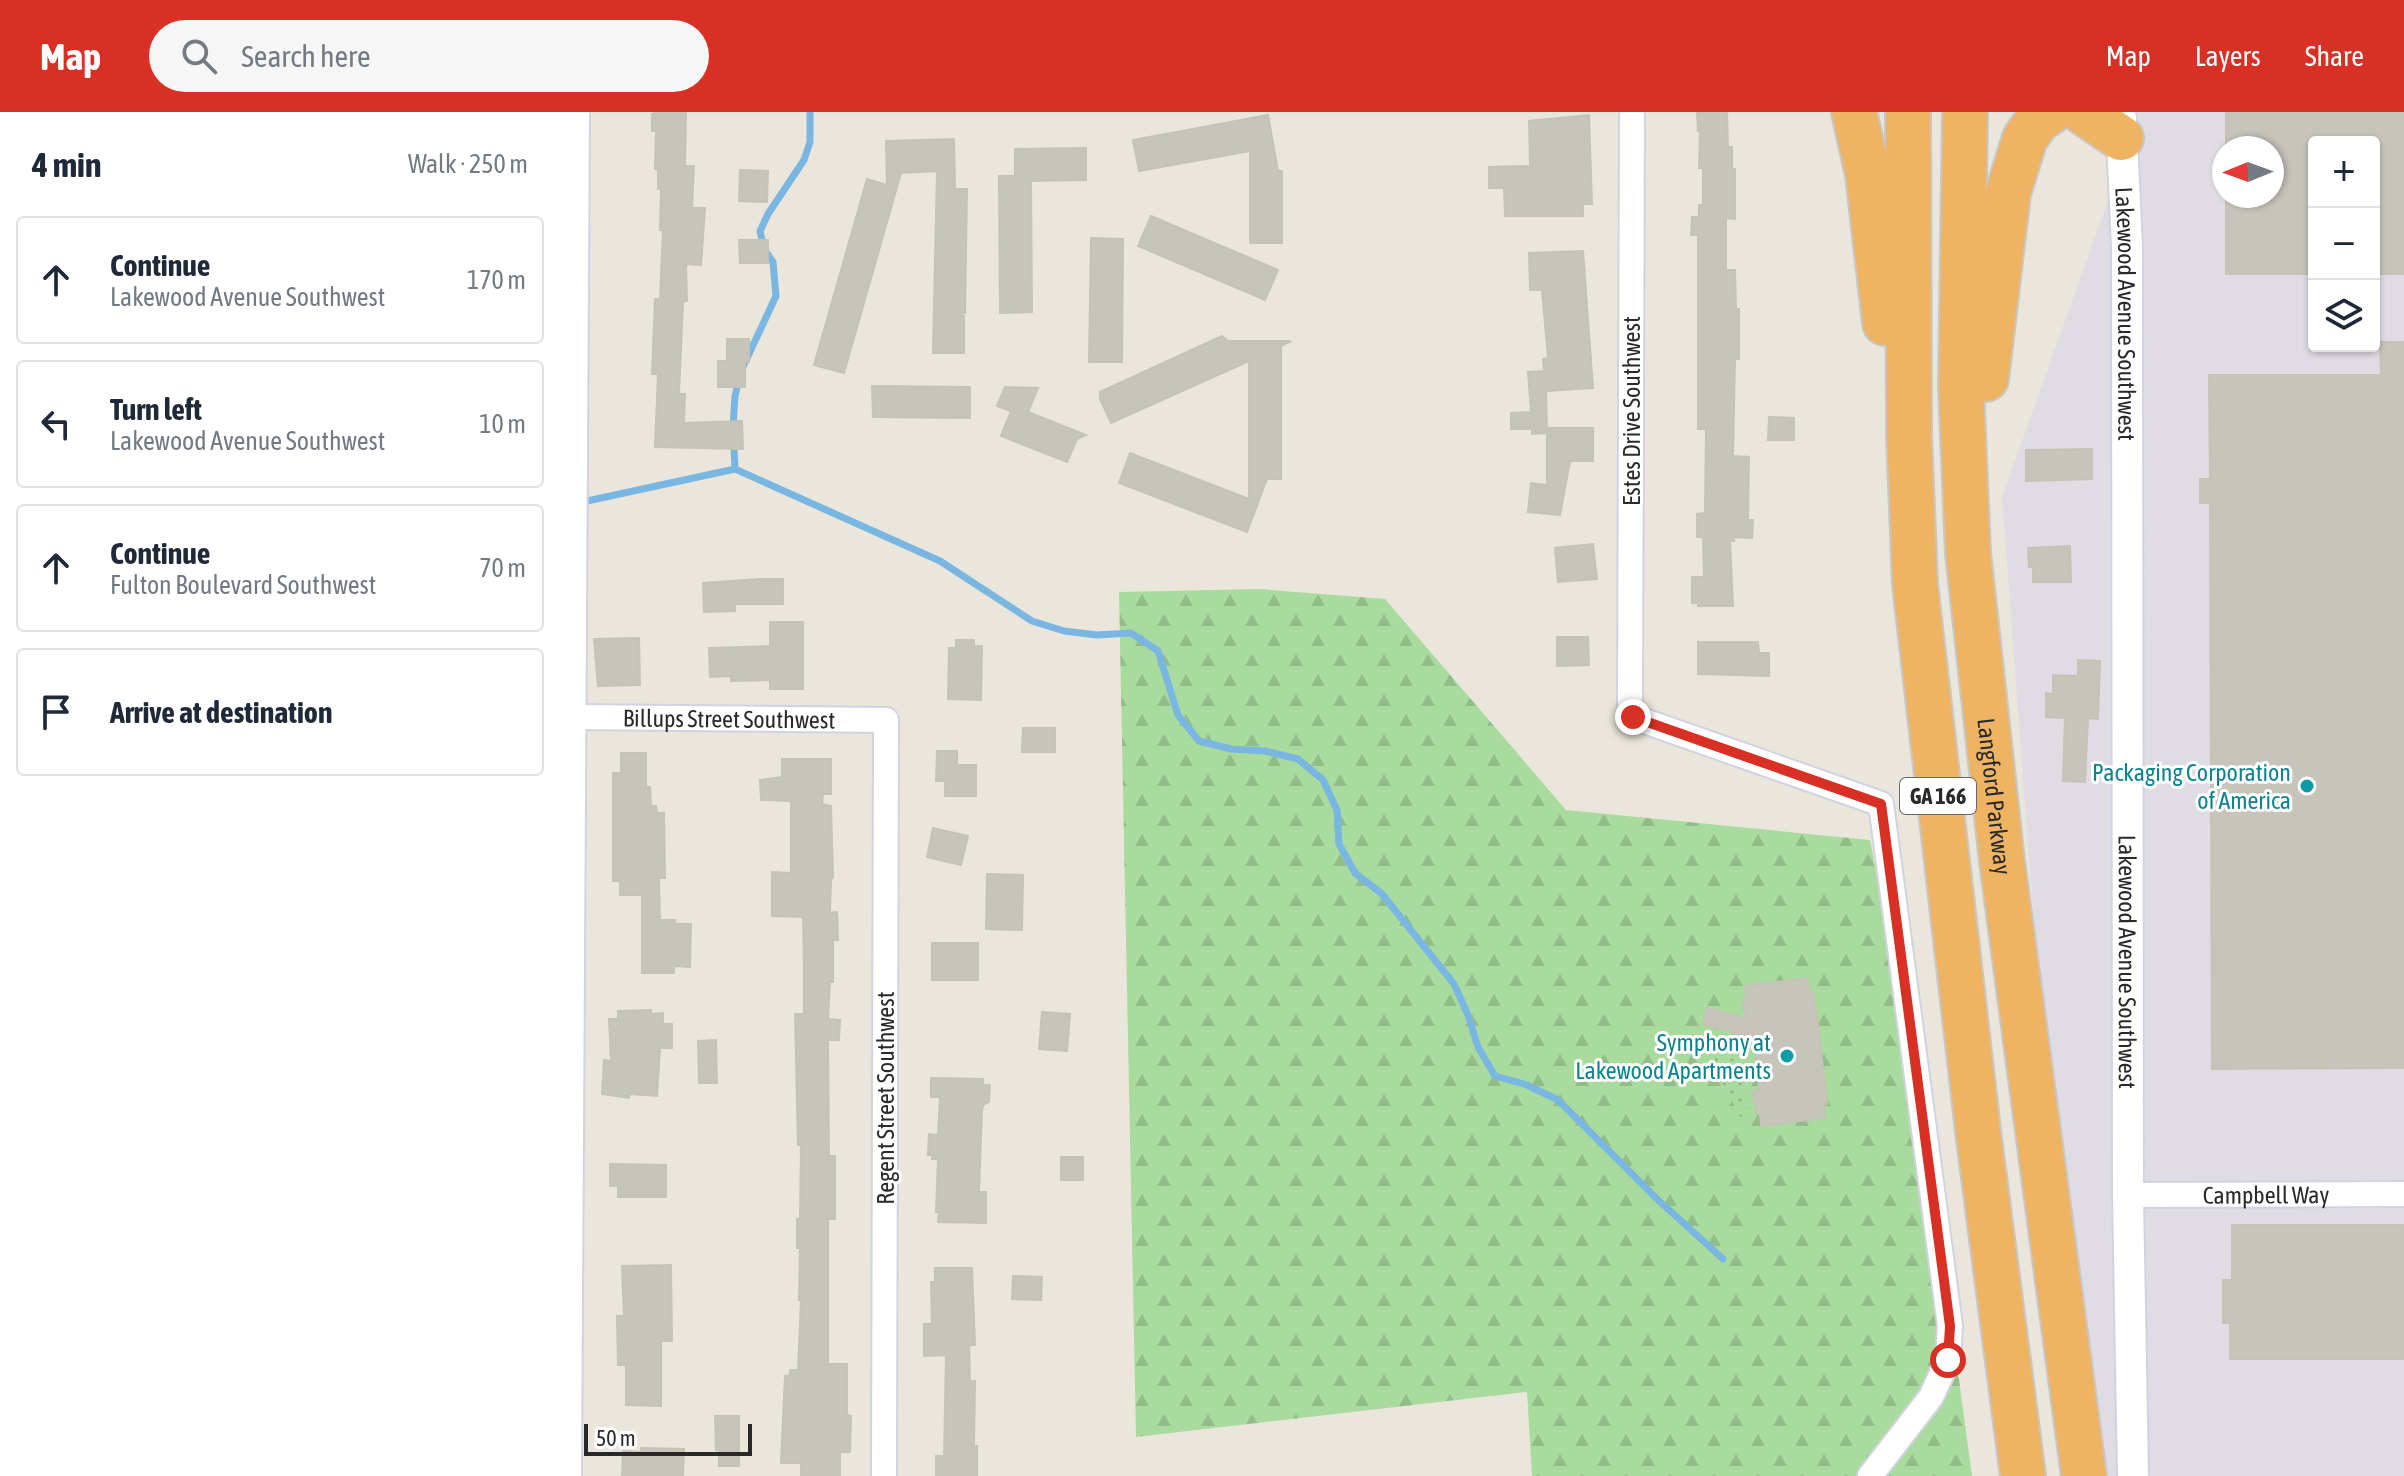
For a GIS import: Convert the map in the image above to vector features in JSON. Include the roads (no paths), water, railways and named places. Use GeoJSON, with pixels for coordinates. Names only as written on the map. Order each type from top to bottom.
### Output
{"type":"FeatureCollection","features":[{"type":"Feature","properties":{"kind":"highway"},"geometry":{"type":"LineString","coordinates":[[1854,112],[1868,174],[1915,584]]}},
{"type":"Feature","properties":{"kind":"highway","name":"GA 166"},"geometry":{"type":"LineString","coordinates":[[1908,112],[1909,434],[1915,584],[1977,1124],[2023,1476]]}},
{"type":"Feature","properties":{"kind":"highway","name":"Langford Parkway"},"geometry":{"type":"LineString","coordinates":[[1965,112],[1961,386],[1968,553],[2002,861],[2084,1476]]}},
{"type":"Feature","properties":{"kind":"highway"},"geometry":{"type":"LineString","coordinates":[[1968,553],[2008,193],[2025,138],[2038,120],[2050,112]]}},
{"type":"Feature","properties":{"kind":"highway"},"geometry":{"type":"LineString","coordinates":[[2083,112],[2121,125]]}},
{"type":"Feature","properties":{"kind":"street"},"geometry":{"type":"LineString","coordinates":[[566,1476],[571,717],[566,465],[574,112]]}},
{"type":"Feature","properties":{"kind":"street","name":"Estes Drive Southwest"},"geometry":{"type":"LineString","coordinates":[[1632,112],[1633,717],[1881,804],[1950,1326],[1948,1360],[1931,1397],[1870,1476]]}},
{"type":"Feature","properties":{"kind":"street","name":"Lakewood Avenue Southwest"},"geometry":{"type":"LineString","coordinates":[[2121,125],[2127,247],[2128,1195],[2133,1476]]}},
{"type":"Feature","properties":{"kind":"street","name":"Billups Street Southwest"},"geometry":{"type":"LineString","coordinates":[[571,717],[886,720]]}},
{"type":"Feature","properties":{"kind":"street","name":"Regent Street Southwest"},"geometry":{"type":"LineString","coordinates":[[884,1476],[886,720]]}},
{"type":"Feature","properties":{"kind":"street","name":"Campbell Way"},"geometry":{"type":"LineString","coordinates":[[2128,1195],[2404,1194]]}},
{"type":"Feature","properties":{"kind":"waterway"},"geometry":{"type":"LineString","coordinates":[[735,469],[735,396],[741,371],[776,296],[773,262],[764,249],[760,231],[804,160],[810,142],[810,112]]}},
{"type":"Feature","properties":{"kind":"waterway"},"geometry":{"type":"LineString","coordinates":[[578,503],[735,469],[940,561],[1032,621],[1064,631],[1097,635],[1131,633],[1158,651],[1178,715],[1199,741],[1298,759],[1323,780],[1337,810],[1339,844],[1355,873],[1382,894],[1454,984],[1478,1047],[1495,1076],[1527,1085],[1558,1100],[1657,1199],[1723,1259]]}},
{"type":"Feature","properties":{"kind":"place","name":"Packaging Corporation of America"},"geometry":{"type":"Point","coordinates":[2307,786]}},
{"type":"Feature","properties":{"kind":"place","name":"Symphony at Lakewood Apartments"},"geometry":{"type":"Point","coordinates":[1787,1056]}}]}
